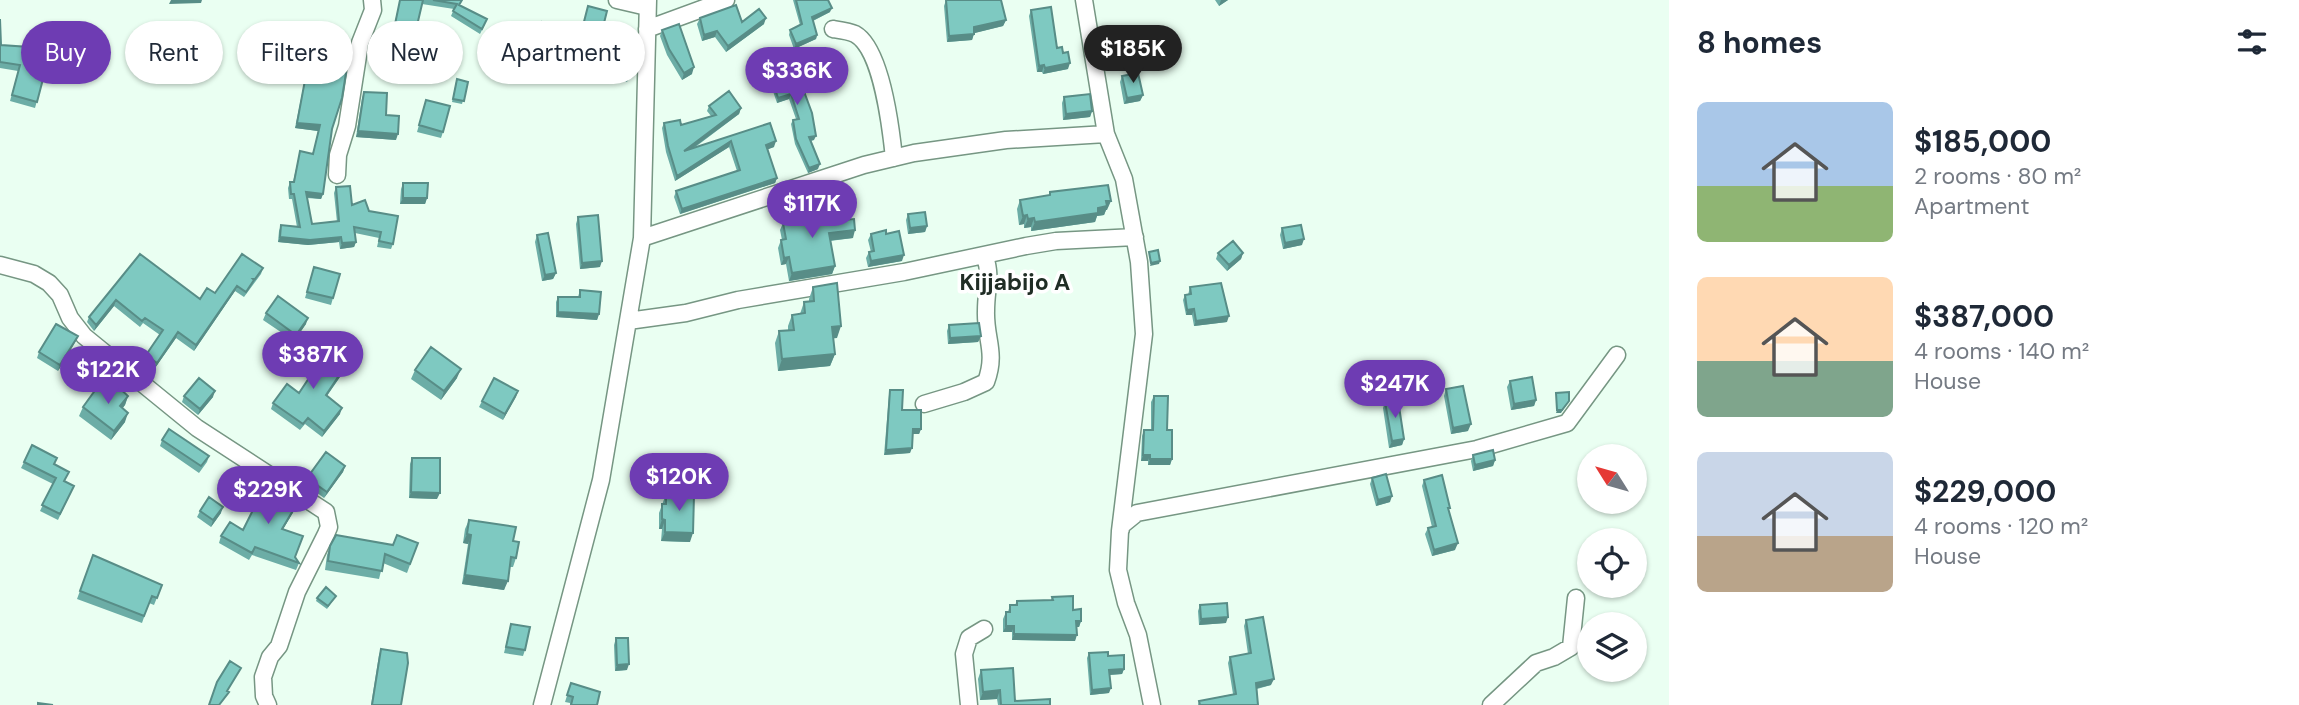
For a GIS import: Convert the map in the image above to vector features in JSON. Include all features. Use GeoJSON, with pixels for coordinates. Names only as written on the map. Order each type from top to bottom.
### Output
{"type":"FeatureCollection","features":[{"type":"Feature","properties":{"kind":"street"},"geometry":{"type":"LineString","coordinates":[[338,175],[338,155],[347,126],[360,43],[373,10],[372,0]]}},
{"type":"Feature","properties":{"kind":"street"},"geometry":{"type":"LineString","coordinates":[[542,705],[601,480],[642,238],[648,4],[617,0]]}},
{"type":"Feature","properties":{"kind":"street"},"geometry":{"type":"LineString","coordinates":[[647,29],[726,0]]}},
{"type":"Feature","properties":{"kind":"street"},"geometry":{"type":"LineString","coordinates":[[1084,0],[1106,134],[1124,179],[1135,237],[1144,334],[1119,531],[1118,570],[1138,635],[1152,705]]}},
{"type":"Feature","properties":{"kind":"street"},"geometry":{"type":"LineString","coordinates":[[833,29],[855,34],[867,46],[880,79],[890,117],[894,158]]}},
{"type":"Feature","properties":{"kind":"street"},"geometry":{"type":"LineString","coordinates":[[642,238],[864,165],[894,158],[1006,140],[1106,134]]}},
{"type":"Feature","properties":{"kind":"street"},"geometry":{"type":"LineString","coordinates":[[628,321],[686,313],[738,300],[824,287],[1056,241],[1135,237]]}},
{"type":"Feature","properties":{"kind":"street"},"geometry":{"type":"LineString","coordinates":[[924,404],[986,382],[992,366],[986,312],[990,274],[985,256]]}},
{"type":"Feature","properties":{"kind":"street"},"geometry":{"type":"LineString","coordinates":[[0,265],[34,274],[49,283],[60,295],[70,318],[84,336],[197,428],[326,512],[329,527],[297,592],[279,646],[270,657],[263,677],[264,696],[268,705]]}},
{"type":"Feature","properties":{"kind":"street"},"geometry":{"type":"LineString","coordinates":[[1118,570],[1121,526],[1137,513],[1476,449],[1567,423],[1618,355]]}},
{"type":"Feature","properties":{"kind":"street"},"geometry":{"type":"LineString","coordinates":[[1491,705],[1536,663],[1571,647],[1576,598]]}},
{"type":"Feature","properties":{"kind":"street"},"geometry":{"type":"LineString","coordinates":[[969,705],[964,654],[970,638],[984,629]]}},
{"type":"Feature","properties":{"kind":"building"},"geometry":{"type":"Polygon","coordinates":[[[400,0],[423,0],[418,21],[396,21],[400,0]]]}},
{"type":"Feature","properties":{"kind":"building"},"geometry":{"type":"Polygon","coordinates":[[[433,0],[462,0],[459,5],[487,19],[486,21],[477,21],[477,26],[453,11],[457,4],[433,0]]]}},
{"type":"Feature","properties":{"kind":"building"},"geometry":{"type":"Polygon","coordinates":[[[796,0],[828,0],[832,8],[812,17],[817,35],[796,44],[790,30],[802,24],[796,0]]]}},
{"type":"Feature","properties":{"kind":"building"},"geometry":{"type":"Polygon","coordinates":[[[946,0],[1001,0],[1006,20],[974,27],[974,34],[949,36],[946,0]]]}},
{"type":"Feature","properties":{"kind":"building"},"geometry":{"type":"Polygon","coordinates":[[[736,5],[742,22],[759,9],[766,18],[728,46],[717,31],[704,35],[700,18],[736,5]]]}},
{"type":"Feature","properties":{"kind":"building"},"geometry":{"type":"Polygon","coordinates":[[[588,6],[607,11],[604,21],[584,21],[588,6]]]}},
{"type":"Feature","properties":{"kind":"building"},"geometry":{"type":"Polygon","coordinates":[[[1051,7],[1057,48],[1062,47],[1063,53],[1068,52],[1070,63],[1045,68],[1044,65],[1039,66],[1031,10],[1051,7]]]}},
{"type":"Feature","properties":{"kind":"building"},"geometry":{"type":"Polygon","coordinates":[[[0,19],[1,45],[21,46],[21,84],[42,84],[37,102],[12,95],[20,65],[0,62],[0,19]]]}},
{"type":"Feature","properties":{"kind":"building"},"geometry":{"type":"Polygon","coordinates":[[[679,24],[694,67],[684,73],[669,49],[662,30],[679,24]]]}},
{"type":"Feature","properties":{"kind":"building"},"geometry":{"type":"Polygon","coordinates":[[[768,53],[782,75],[803,68],[809,84],[802,86],[812,113],[816,136],[809,137],[820,164],[809,168],[796,139],[793,120],[799,119],[791,94],[778,98],[764,55],[768,53]]]}},
{"type":"Feature","properties":{"kind":"building"},"geometry":{"type":"Polygon","coordinates":[[[1138,73],[1143,95],[1127,98],[1122,76],[1138,73]]]}},
{"type":"Feature","properties":{"kind":"building"},"geometry":{"type":"Polygon","coordinates":[[[463,81],[468,82],[464,101],[453,99],[456,84],[463,84],[463,81]]]}},
{"type":"Feature","properties":{"kind":"building"},"geometry":{"type":"Polygon","coordinates":[[[304,84],[344,84],[332,129],[323,194],[306,192],[312,224],[339,221],[336,187],[350,186],[352,205],[365,200],[369,211],[398,216],[393,244],[379,241],[381,232],[354,227],[356,242],[342,243],[341,237],[310,240],[280,237],[281,225],[300,227],[290,182],[294,182],[300,151],[313,154],[320,125],[297,123],[304,84]]]}},
{"type":"Feature","properties":{"kind":"building"},"geometry":{"type":"Polygon","coordinates":[[[729,91],[741,108],[684,151],[770,123],[776,141],[766,145],[777,178],[682,209],[676,191],[740,170],[731,141],[677,176],[664,123],[680,120],[681,125],[716,115],[709,106],[729,91]]]}},
{"type":"Feature","properties":{"kind":"building"},"geometry":{"type":"Polygon","coordinates":[[[364,92],[387,93],[386,115],[399,116],[398,134],[358,131],[364,92]]]}},
{"type":"Feature","properties":{"kind":"building"},"geometry":{"type":"Polygon","coordinates":[[[1090,94],[1092,111],[1066,114],[1064,97],[1090,94]]]}},
{"type":"Feature","properties":{"kind":"building"},"geometry":{"type":"Polygon","coordinates":[[[426,100],[450,106],[443,132],[419,125],[426,100]]]}},
{"type":"Feature","properties":{"kind":"building"},"geometry":{"type":"Polygon","coordinates":[[[403,183],[428,183],[427,198],[403,198],[403,183]]]}},
{"type":"Feature","properties":{"kind":"building"},"geometry":{"type":"Polygon","coordinates":[[[1108,185],[1111,201],[1106,201],[1107,206],[1098,208],[1098,213],[1035,222],[1034,218],[1023,216],[1020,200],[1050,195],[1050,192],[1108,185]]]}},
{"type":"Feature","properties":{"kind":"building"},"geometry":{"type":"Polygon","coordinates":[[[822,208],[824,222],[854,219],[855,230],[829,233],[835,266],[792,273],[789,257],[784,258],[781,240],[786,239],[783,223],[796,220],[794,214],[822,208]]]}},
{"type":"Feature","properties":{"kind":"building"},"geometry":{"type":"Polygon","coordinates":[[[925,212],[927,226],[910,228],[908,214],[925,212]]]}},
{"type":"Feature","properties":{"kind":"building"},"geometry":{"type":"Polygon","coordinates":[[[598,215],[602,261],[582,263],[578,217],[598,215]]]}},
{"type":"Feature","properties":{"kind":"building"},"geometry":{"type":"Polygon","coordinates":[[[1301,225],[1304,239],[1285,243],[1282,228],[1301,225]]]}},
{"type":"Feature","properties":{"kind":"building"},"geometry":{"type":"Polygon","coordinates":[[[886,230],[886,234],[899,231],[904,255],[871,261],[869,252],[874,251],[871,234],[886,230]]]}},
{"type":"Feature","properties":{"kind":"building"},"geometry":{"type":"Polygon","coordinates":[[[548,233],[556,273],[545,275],[537,235],[548,233]]]}},
{"type":"Feature","properties":{"kind":"building"},"geometry":{"type":"Polygon","coordinates":[[[1233,241],[1243,253],[1229,265],[1218,253],[1233,241]]]}},
{"type":"Feature","properties":{"kind":"building"},"geometry":{"type":"Polygon","coordinates":[[[1158,250],[1160,261],[1151,263],[1149,252],[1158,250]]]}},
{"type":"Feature","properties":{"kind":"building"},"geometry":{"type":"Polygon","coordinates":[[[140,254],[200,299],[207,288],[215,293],[242,254],[263,268],[246,292],[237,286],[196,345],[178,332],[157,363],[146,355],[163,330],[145,318],[142,321],[116,300],[96,325],[89,317],[140,254]]]}},
{"type":"Feature","properties":{"kind":"building"},"geometry":{"type":"Polygon","coordinates":[[[314,267],[340,274],[333,298],[307,292],[314,267]]]}},
{"type":"Feature","properties":{"kind":"building"},"geometry":{"type":"Polygon","coordinates":[[[837,283],[841,326],[832,327],[835,354],[782,359],[779,331],[794,330],[792,315],[805,313],[804,302],[814,301],[813,287],[837,283]]]}},
{"type":"Feature","properties":{"kind":"building"},"geometry":{"type":"Polygon","coordinates":[[[1221,283],[1229,316],[1196,321],[1194,309],[1187,310],[1185,295],[1191,294],[1190,287],[1221,283]]]}},
{"type":"Feature","properties":{"kind":"building"},"geometry":{"type":"Polygon","coordinates":[[[580,290],[601,292],[599,314],[558,312],[558,297],[580,297],[580,290]]]}},
{"type":"Feature","properties":{"kind":"building"},"geometry":{"type":"Polygon","coordinates":[[[278,296],[308,318],[296,335],[266,313],[278,296]]]}},
{"type":"Feature","properties":{"kind":"building"},"geometry":{"type":"Polygon","coordinates":[[[979,323],[981,336],[950,338],[949,325],[979,323]]]}},
{"type":"Feature","properties":{"kind":"building"},"geometry":{"type":"Polygon","coordinates":[[[56,324],[78,336],[60,365],[39,352],[56,324]]]}},
{"type":"Feature","properties":{"kind":"building"},"geometry":{"type":"Polygon","coordinates":[[[308,343],[344,368],[326,395],[342,408],[324,431],[308,418],[303,424],[273,403],[287,384],[299,393],[315,369],[299,357],[308,343]]]}},
{"type":"Feature","properties":{"kind":"building"},"geometry":{"type":"Polygon","coordinates":[[[431,347],[461,369],[444,391],[415,370],[431,347]]]}},
{"type":"Feature","properties":{"kind":"building"},"geometry":{"type":"Polygon","coordinates":[[[1532,377],[1536,400],[1514,404],[1510,381],[1532,377]]]}},
{"type":"Feature","properties":{"kind":"building"},"geometry":{"type":"Polygon","coordinates":[[[199,378],[215,391],[200,409],[184,396],[199,378]]]}},
{"type":"Feature","properties":{"kind":"building"},"geometry":{"type":"Polygon","coordinates":[[[494,378],[518,391],[505,414],[482,401],[494,378]]]}},
{"type":"Feature","properties":{"kind":"building"},"geometry":{"type":"Polygon","coordinates":[[[99,385],[109,393],[116,385],[128,396],[120,406],[128,413],[114,431],[83,407],[99,385]]]}},
{"type":"Feature","properties":{"kind":"building"},"geometry":{"type":"Polygon","coordinates":[[[1463,386],[1471,424],[1453,428],[1446,389],[1463,386]]]}},
{"type":"Feature","properties":{"kind":"building"},"geometry":{"type":"Polygon","coordinates":[[[890,390],[903,390],[902,410],[921,410],[921,429],[913,429],[912,448],[886,450],[890,390]]]}},
{"type":"Feature","properties":{"kind":"building"},"geometry":{"type":"Polygon","coordinates":[[[1569,392],[1569,401],[1562,410],[1557,410],[1556,393],[1569,392]]]}},
{"type":"Feature","properties":{"kind":"building"},"geometry":{"type":"Polygon","coordinates":[[[1154,396],[1168,396],[1167,430],[1172,430],[1172,459],[1150,459],[1150,455],[1143,455],[1144,430],[1153,430],[1154,396]]]}},
{"type":"Feature","properties":{"kind":"building"},"geometry":{"type":"Polygon","coordinates":[[[1398,400],[1404,439],[1392,441],[1385,402],[1398,400]]]}},
{"type":"Feature","properties":{"kind":"building"},"geometry":{"type":"Polygon","coordinates":[[[169,429],[209,456],[201,466],[162,440],[169,429]]]}},
{"type":"Feature","properties":{"kind":"building"},"geometry":{"type":"Polygon","coordinates":[[[32,445],[57,458],[54,464],[69,472],[64,481],[74,486],[60,514],[42,505],[56,478],[24,462],[32,445]]]}},
{"type":"Feature","properties":{"kind":"building"},"geometry":{"type":"Polygon","coordinates":[[[1493,450],[1495,460],[1475,465],[1473,455],[1493,450]]]}},
{"type":"Feature","properties":{"kind":"building"},"geometry":{"type":"Polygon","coordinates":[[[326,452],[345,466],[327,492],[307,478],[326,452]]]}},
{"type":"Feature","properties":{"kind":"building"},"geometry":{"type":"Polygon","coordinates":[[[412,458],[440,458],[440,493],[411,492],[412,458]]]}},
{"type":"Feature","properties":{"kind":"building"},"geometry":{"type":"Polygon","coordinates":[[[1386,474],[1392,496],[1378,500],[1372,478],[1386,474]]]}},
{"type":"Feature","properties":{"kind":"building"},"geometry":{"type":"Polygon","coordinates":[[[1442,475],[1458,543],[1434,550],[1428,528],[1436,526],[1424,480],[1442,475]]]}},
{"type":"Feature","properties":{"kind":"building"},"geometry":{"type":"Polygon","coordinates":[[[272,483],[285,489],[283,493],[298,502],[282,529],[303,536],[295,557],[299,563],[255,547],[252,553],[221,536],[230,522],[243,530],[262,492],[266,493],[272,483]]]}},
{"type":"Feature","properties":{"kind":"building"},"geometry":{"type":"Polygon","coordinates":[[[666,494],[694,495],[693,533],[665,532],[662,504],[666,504],[666,494]]]}},
{"type":"Feature","properties":{"kind":"building"},"geometry":{"type":"Polygon","coordinates":[[[209,497],[223,507],[213,520],[200,511],[209,497]]]}},
{"type":"Feature","properties":{"kind":"building"},"geometry":{"type":"Polygon","coordinates":[[[469,520],[516,527],[513,541],[519,542],[516,558],[511,557],[508,581],[465,575],[471,535],[467,534],[469,520]]]}},
{"type":"Feature","properties":{"kind":"building"},"geometry":{"type":"Polygon","coordinates":[[[336,535],[393,545],[397,535],[418,543],[410,564],[385,554],[382,571],[328,561],[330,546],[336,535]]]}},
{"type":"Feature","properties":{"kind":"building"},"geometry":{"type":"Polygon","coordinates":[[[93,555],[162,585],[157,598],[152,596],[144,616],[80,591],[93,555]]]}},
{"type":"Feature","properties":{"kind":"building"},"geometry":{"type":"Polygon","coordinates":[[[326,587],[336,596],[328,606],[317,598],[326,587]]]}},
{"type":"Feature","properties":{"kind":"building"},"geometry":{"type":"Polygon","coordinates":[[[1073,596],[1073,610],[1081,609],[1081,621],[1076,621],[1077,635],[1014,634],[1014,626],[1006,626],[1006,612],[1010,612],[1010,605],[1017,605],[1017,601],[1053,600],[1052,597],[1073,596]]]}},
{"type":"Feature","properties":{"kind":"building"},"geometry":{"type":"Polygon","coordinates":[[[1227,603],[1228,617],[1201,619],[1200,605],[1227,603]]]}},
{"type":"Feature","properties":{"kind":"building"},"geometry":{"type":"Polygon","coordinates":[[[1263,617],[1274,679],[1256,683],[1258,705],[1200,705],[1199,701],[1236,694],[1230,657],[1251,653],[1246,620],[1263,617]]]}},
{"type":"Feature","properties":{"kind":"building"},"geometry":{"type":"Polygon","coordinates":[[[511,624],[530,627],[525,650],[506,647],[511,624]]]}},
{"type":"Feature","properties":{"kind":"building"},"geometry":{"type":"Polygon","coordinates":[[[616,638],[628,638],[629,664],[617,665],[616,638]]]}},
{"type":"Feature","properties":{"kind":"building"},"geometry":{"type":"Polygon","coordinates":[[[381,649],[407,653],[408,663],[401,705],[372,705],[381,649]]]}},
{"type":"Feature","properties":{"kind":"building"},"geometry":{"type":"Polygon","coordinates":[[[1108,652],[1108,656],[1124,655],[1124,669],[1109,670],[1111,688],[1092,690],[1089,653],[1108,652]]]}},
{"type":"Feature","properties":{"kind":"building"},"geometry":{"type":"Polygon","coordinates":[[[230,661],[241,668],[219,705],[209,705],[217,682],[230,661]]]}},
{"type":"Feature","properties":{"kind":"building"},"geometry":{"type":"Polygon","coordinates":[[[1013,668],[1015,701],[1050,699],[1050,705],[1001,705],[1000,690],[983,692],[981,670],[1013,668]]]}},
{"type":"Feature","properties":{"kind":"building"},"geometry":{"type":"Polygon","coordinates":[[[571,683],[600,692],[597,705],[571,705],[573,697],[567,695],[571,683]]]}},
{"type":"Feature","properties":{"kind":"district","name":"Kijjabijo A"},"geometry":{"type":"Point","coordinates":[1015,282]}}]}
